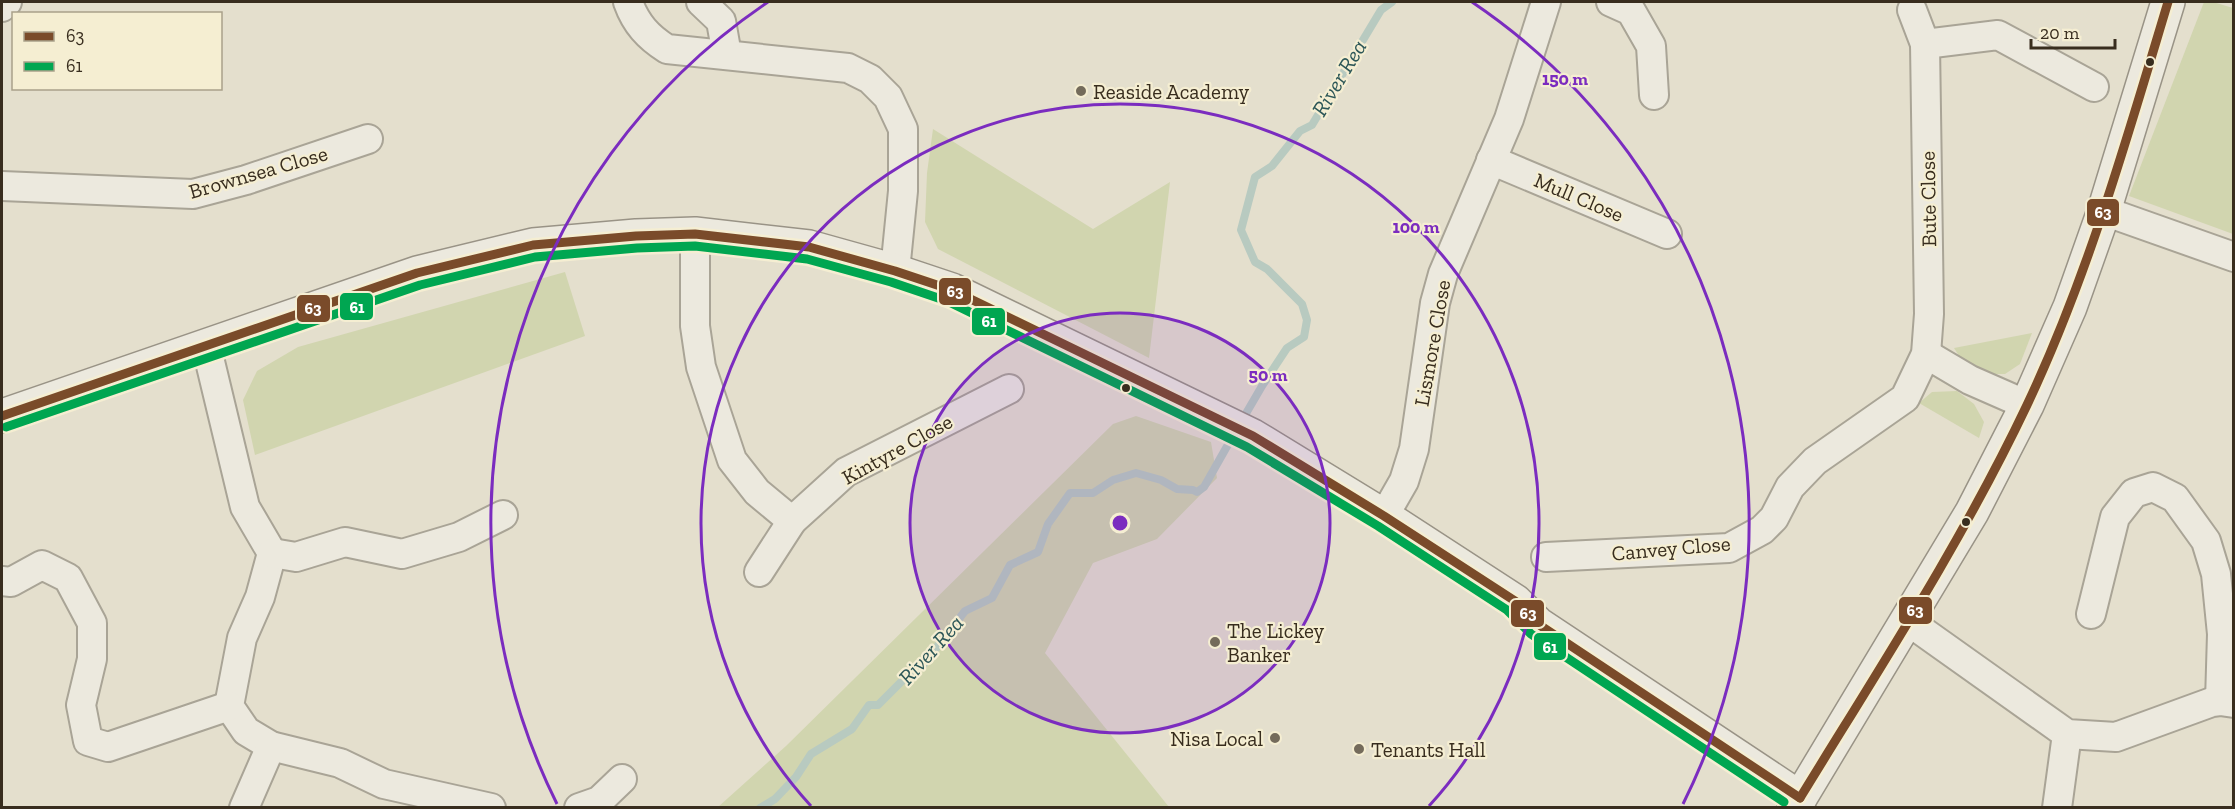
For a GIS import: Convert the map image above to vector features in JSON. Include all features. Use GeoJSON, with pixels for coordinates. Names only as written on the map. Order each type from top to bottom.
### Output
{"type":"FeatureCollection","features":[{"type":"Feature","properties":{"kind":"street"},"geometry":{"type":"LineString","coordinates":[[2,7],[7,2]]}},
{"type":"Feature","properties":{"kind":"street"},"geometry":{"type":"LineString","coordinates":[[628,2],[640,27],[667,49],[848,68],[870,79],[888,97],[903,129],[903,191],[895,271]]}},
{"type":"Feature","properties":{"kind":"street"},"geometry":{"type":"LineString","coordinates":[[701,2],[721,21],[727,55]]}},
{"type":"Feature","properties":{"kind":"street","name":"Lismore Close"},"geometry":{"type":"LineString","coordinates":[[1384,516],[1404,481],[1414,450],[1435,303],[1443,274],[1509,119],[1545,2]]}},
{"type":"Feature","properties":{"kind":"street"},"geometry":{"type":"LineString","coordinates":[[1611,2],[1631,11],[1651,46],[1654,95]]}},
{"type":"Feature","properties":{"kind":"street"},"geometry":{"type":"LineString","coordinates":[[2,416],[417,273],[533,245],[636,236],[694,234],[809,247],[952,290],[1253,436],[1384,516],[1515,601],[1538,624],[1797,803],[1972,512],[2027,405],[2070,307],[2104,211],[2168,2]]}},
{"type":"Feature","properties":{"kind":"street","name":"Bute Close"},"geometry":{"type":"LineString","coordinates":[[1912,10],[1925,44],[1929,314],[1926,354]]}},
{"type":"Feature","properties":{"kind":"street"},"geometry":{"type":"LineString","coordinates":[[1925,44],[1998,35],[2094,87]]}},
{"type":"Feature","properties":{"kind":"street","name":"Brownsea Close"},"geometry":{"type":"LineString","coordinates":[[2,186],[193,194],[246,180],[368,139]]}},
{"type":"Feature","properties":{"kind":"street","name":"Mull Close"},"geometry":{"type":"LineString","coordinates":[[1491,160],[1667,234]]}},
{"type":"Feature","properties":{"kind":"street"},"geometry":{"type":"LineString","coordinates":[[2104,211],[2234,257]]}},
{"type":"Feature","properties":{"kind":"street"},"geometry":{"type":"LineString","coordinates":[[694,234],[695,326],[701,367],[724,439],[732,460],[757,492],[792,521]]}},
{"type":"Feature","properties":{"kind":"street"},"geometry":{"type":"LineString","coordinates":[[206,345],[245,507],[272,553],[260,597],[242,638],[229,706],[246,731],[271,746],[340,763],[384,784],[491,807]]}},
{"type":"Feature","properties":{"kind":"street"},"geometry":{"type":"LineString","coordinates":[[1926,354],[1970,380],[2027,405]]}},
{"type":"Feature","properties":{"kind":"street","name":"Canvey Close"},"geometry":{"type":"LineString","coordinates":[[1546,557],[1729,548],[1748,538],[1762,530],[1774,518],[1790,487],[1815,461],[1905,398],[1926,354]]}},
{"type":"Feature","properties":{"kind":"street","name":"Kintyre Close"},"geometry":{"type":"LineString","coordinates":[[759,572],[792,521],[846,472],[1009,389]]}},
{"type":"Feature","properties":{"kind":"street"},"geometry":{"type":"LineString","coordinates":[[1908,621],[2067,734],[2116,736],[2227,702],[2216,574],[2206,541],[2175,498],[2153,487],[2143,490],[2134,493],[2115,517],[2091,614]]}},
{"type":"Feature","properties":{"kind":"street"},"geometry":{"type":"LineString","coordinates":[[272,553],[296,557],[345,542],[402,554],[459,537],[503,515]]}},
{"type":"Feature","properties":{"kind":"street"},"geometry":{"type":"LineString","coordinates":[[2,581],[11,582],[42,565],[68,578],[92,623],[93,659],[81,705],[88,741],[108,747],[229,706]]}},
{"type":"Feature","properties":{"kind":"street"},"geometry":{"type":"LineString","coordinates":[[2057,807],[2067,734]]}},
{"type":"Feature","properties":{"kind":"street"},"geometry":{"type":"LineString","coordinates":[[244,807],[271,746]]}},
{"type":"Feature","properties":{"kind":"street"},"geometry":{"type":"LineString","coordinates":[[579,807],[599,801],[622,778]]}},
{"type":"Feature","properties":{"kind":"green space"},"geometry":{"type":"Polygon","coordinates":[[[2204,2],[2213,2],[2233,8],[2233,234],[2129,196],[2204,2]]]}},
{"type":"Feature","properties":{"kind":"green space"},"geometry":{"type":"Polygon","coordinates":[[[933,129],[1093,229],[1170,182],[1149,358],[938,249],[925,222],[927,173],[933,129]]]}},
{"type":"Feature","properties":{"kind":"green space"},"geometry":{"type":"Polygon","coordinates":[[[565,272],[585,336],[255,455],[243,400],[257,371],[298,347],[565,272]]]}},
{"type":"Feature","properties":{"kind":"green space"},"geometry":{"type":"Polygon","coordinates":[[[2032,333],[2020,364],[2005,374],[1991,374],[1963,362],[1954,348],[2032,333]]]}},
{"type":"Feature","properties":{"kind":"green space"},"geometry":{"type":"Polygon","coordinates":[[[1957,391],[1974,404],[1984,422],[1979,438],[1919,403],[1932,392],[1957,391]]]}},
{"type":"Feature","properties":{"kind":"green space"},"geometry":{"type":"Polygon","coordinates":[[[1136,416],[1211,442],[1217,478],[1157,539],[1093,563],[1045,653],[1169,807],[718,807],[786,746],[1113,424],[1136,416]]]}},
{"type":"Feature","properties":{"kind":"waterway","name":"River Rea"},"geometry":{"type":"LineString","coordinates":[[1241,422],[1287,348],[1304,337],[1307,320],[1302,304],[1267,269],[1255,262],[1241,230],[1255,177],[1272,166],[1300,131],[1312,125],[1381,10],[1392,2]]}},
{"type":"Feature","properties":{"kind":"waterway","name":"River Rea"},"geometry":{"type":"LineString","coordinates":[[760,808],[775,799],[796,777],[811,754],[852,729],[869,705],[878,705],[905,678],[923,665],[965,611],[992,598],[1010,565],[1038,552],[1048,524],[1070,493],[1093,493],[1113,480],[1136,473],[1161,480],[1177,489],[1197,492],[1204,487],[1234,434]]}},
{"type":"Feature","properties":{"kind":"transit line","name":"63"},"geometry":{"type":"LineString","coordinates":[[1800,798],[1947,556],[2027,405],[2088,257],[2168,2]]}},
{"type":"Feature","properties":{"kind":"transit line","name":"63"},"geometry":{"type":"LineString","coordinates":[[2,416],[417,273],[533,245],[636,236],[695,234],[809,247],[952,290],[1253,436],[1384,516],[1515,601],[1538,624],[1800,798]]}},
{"type":"Feature","properties":{"kind":"transit line","name":"61"},"geometry":{"type":"LineString","coordinates":[[6,427],[420,285],[535,257],[637,248],[695,246],[807,259],[891,282],[947,301],[1247,447],[1378,526],[1507,610],[1531,634],[1784,802]]}},
{"type":"Feature","properties":{"kind":"place","name":"Reaside Academy"},"geometry":{"type":"Point","coordinates":[1081,91]}},
{"type":"Feature","properties":{"kind":"place","name":"The Lickey Banker"},"geometry":{"type":"Point","coordinates":[1215,642]}},
{"type":"Feature","properties":{"kind":"place","name":"Nisa Local"},"geometry":{"type":"Point","coordinates":[1275,738]}},
{"type":"Feature","properties":{"kind":"place","name":"Tenants Hall"},"geometry":{"type":"Point","coordinates":[1359,749]}}]}
